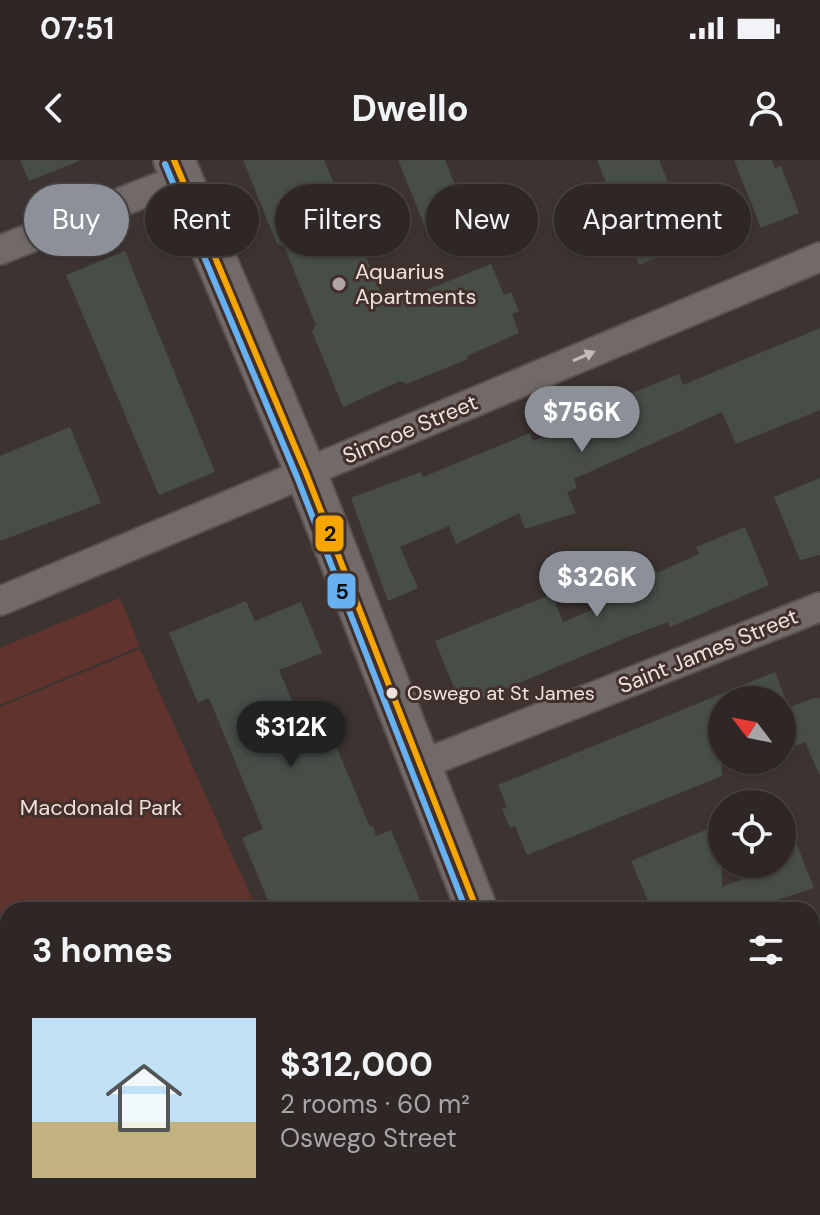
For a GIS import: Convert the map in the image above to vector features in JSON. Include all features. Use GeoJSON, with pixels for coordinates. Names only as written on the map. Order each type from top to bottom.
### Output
{"type":"FeatureCollection","features":[{"type":"Feature","properties":{"kind":"street"},"geometry":{"type":"LineString","coordinates":[[0,250],[178,169],[306,473],[474,902]]}},
{"type":"Feature","properties":{"kind":"street","name":"Simcoe Street"},"geometry":{"type":"LineString","coordinates":[[0,601],[820,257]]}},
{"type":"Feature","properties":{"kind":"street","name":"Saint James Street"},"geometry":{"type":"LineString","coordinates":[[418,766],[820,607]]}},
{"type":"Feature","properties":{"kind":"green space"},"geometry":{"type":"Polygon","coordinates":[[[120,598],[140,646],[0,705],[0,648],[120,598]]]}},
{"type":"Feature","properties":{"kind":"green space","name":"Macdonald Park"},"geometry":{"type":"Polygon","coordinates":[[[140,649],[253,902],[0,902],[0,707],[140,649]]]}},
{"type":"Feature","properties":{"kind":"building"},"geometry":{"type":"Polygon","coordinates":[[[20,160],[79,160],[79,161],[29,181],[20,160]]]}},
{"type":"Feature","properties":{"kind":"building","name":"Aquarius Apartments"},"geometry":{"type":"Polygon","coordinates":[[[243,160],[324,160],[334,184],[275,184],[275,239],[259,200],[259,184],[253,184],[243,160]]]}},
{"type":"Feature","properties":{"kind":"building"},"geometry":{"type":"Polygon","coordinates":[[[398,160],[445,160],[455,184],[426,184],[426,229],[410,184],[398,160]]]}},
{"type":"Feature","properties":{"kind":"building"},"geometry":{"type":"Polygon","coordinates":[[[597,160],[659,160],[669,184],[607,184],[597,160]]]}},
{"type":"Feature","properties":{"kind":"building"},"geometry":{"type":"Polygon","coordinates":[[[734,160],[772,160],[775,168],[781,166],[799,213],[761,228],[751,203],[751,184],[744,184],[734,160]]]}},
{"type":"Feature","properties":{"kind":"building"},"geometry":{"type":"Polygon","coordinates":[[[113,256],[127,256],[215,472],[159,495],[66,275],[113,256]]]}},
{"type":"Feature","properties":{"kind":"building","name":"Aquarius Apartments"},"geometry":{"type":"Polygon","coordinates":[[[288,256],[365,256],[387,306],[491,264],[504,295],[511,292],[519,311],[512,314],[519,333],[467,356],[468,359],[407,384],[400,381],[343,407],[312,331],[316,325],[288,256]]]}},
{"type":"Feature","properties":{"kind":"building"},"geometry":{"type":"Polygon","coordinates":[[[635,256],[661,256],[639,265],[635,256]]]}},
{"type":"Feature","properties":{"kind":"building"},"geometry":{"type":"Polygon","coordinates":[[[820,328],[820,410],[736,444],[722,412],[574,479],[577,488],[567,492],[576,513],[525,529],[519,513],[456,544],[449,526],[400,547],[418,588],[388,601],[351,498],[421,472],[423,477],[530,433],[533,441],[574,423],[572,418],[679,374],[683,385],[820,328]]]}},
{"type":"Feature","properties":{"kind":"building"},"geometry":{"type":"Polygon","coordinates":[[[70,427],[101,503],[0,541],[0,456],[70,427]]]}},
{"type":"Feature","properties":{"kind":"building"},"geometry":{"type":"Polygon","coordinates":[[[820,478],[820,555],[800,560],[774,497],[820,478]]]}},
{"type":"Feature","properties":{"kind":"building"},"geometry":{"type":"Polygon","coordinates":[[[745,527],[769,585],[670,627],[668,622],[628,637],[462,707],[435,641],[552,594],[563,622],[613,601],[605,582],[624,575],[627,582],[656,570],[657,573],[699,554],[696,547],[745,527]]]}},
{"type":"Feature","properties":{"kind":"building"},"geometry":{"type":"Polygon","coordinates":[[[246,601],[255,621],[301,602],[322,653],[279,670],[302,724],[323,715],[370,827],[373,826],[376,836],[391,830],[421,902],[269,902],[242,838],[263,829],[209,698],[198,703],[169,633],[246,601]]]}},
{"type":"Feature","properties":{"kind":"building"},"geometry":{"type":"Polygon","coordinates":[[[775,672],[780,686],[741,686],[775,672]]]}},
{"type":"Feature","properties":{"kind":"building"},"geometry":{"type":"Polygon","coordinates":[[[820,698],[820,776],[805,742],[796,746],[796,705],[820,698]]]}},
{"type":"Feature","properties":{"kind":"building"},"geometry":{"type":"Polygon","coordinates":[[[708,699],[708,774],[722,776],[527,855],[515,826],[510,828],[502,809],[507,807],[498,785],[708,699]]]}},
{"type":"Feature","properties":{"kind":"building"},"geometry":{"type":"Polygon","coordinates":[[[708,829],[708,878],[722,878],[722,887],[745,878],[796,878],[796,843],[814,888],[771,902],[649,902],[631,861],[708,829]]]}},
{"type":"Feature","properties":{"kind":"transit line","name":"2"},"geometry":{"type":"LineString","coordinates":[[174,160],[306,473],[474,902]]}},
{"type":"Feature","properties":{"kind":"transit line","name":"5"},"geometry":{"type":"LineString","coordinates":[[165,164],[297,477],[463,902]]}},
{"type":"Feature","properties":{"kind":"place","name":"Aquarius Apartments"},"geometry":{"type":"Point","coordinates":[339,284]}},
{"type":"Feature","properties":{"kind":"place","name":"Oswego at St James"},"geometry":{"type":"Point","coordinates":[392,693]}}]}
